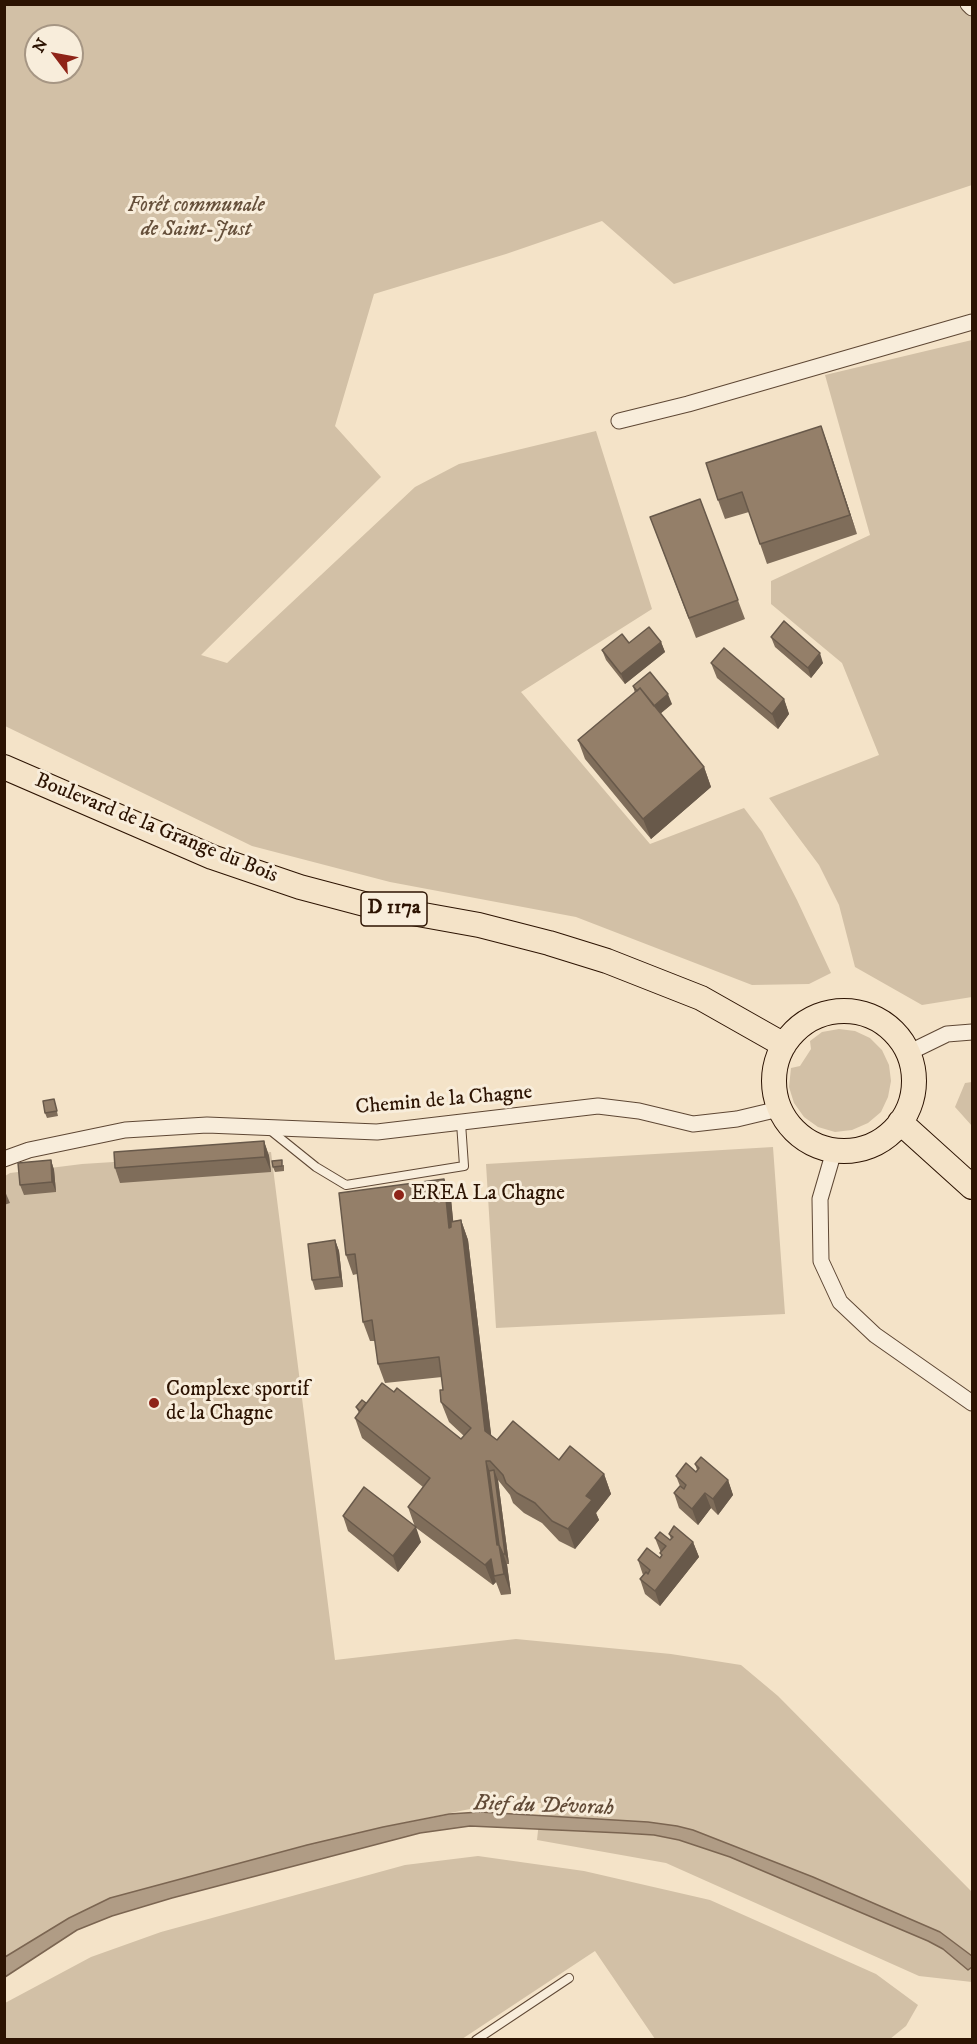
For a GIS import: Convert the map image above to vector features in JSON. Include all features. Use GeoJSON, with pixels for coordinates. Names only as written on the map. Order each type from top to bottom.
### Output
{"type":"FeatureCollection","features":[{"type":"Feature","properties":{"kind":"main road","name":"Boulevard de la Grange du Bois"},"geometry":{"type":"LineString","coordinates":[[4,767],[212,857],[300,887],[368,905],[489,927],[607,961],[701,998],[784,1045]]}},
{"type":"Feature","properties":{"kind":"main road"},"geometry":{"type":"LineString","coordinates":[[857,1012],[873,1018],[899,1039],[908,1053],[913,1071],[913,1089],[909,1106],[900,1122],[888,1136],[873,1145],[854,1151],[834,1151],[811,1144],[792,1129],[779,1109],[774,1093],[777,1060],[784,1045],[801,1026],[823,1014],[857,1012]]}},
{"type":"Feature","properties":{"kind":"main road"},"geometry":{"type":"LineString","coordinates":[[900,1122],[972,1187]]}},
{"type":"Feature","properties":{"kind":"street"},"geometry":{"type":"LineString","coordinates":[[968,4],[972,8]]}},
{"type":"Feature","properties":{"kind":"street"},"geometry":{"type":"LineString","coordinates":[[619,422],[972,322]]}},
{"type":"Feature","properties":{"kind":"street"},"geometry":{"type":"LineString","coordinates":[[908,1053],[947,1034],[972,1032]]}},
{"type":"Feature","properties":{"kind":"street","name":"Chemin de la Chagne"},"geometry":{"type":"LineString","coordinates":[[4,1159],[29,1150],[125,1130],[207,1125],[377,1132],[598,1106],[693,1124],[737,1119],[779,1109]]}},
{"type":"Feature","properties":{"kind":"street"},"geometry":{"type":"LineString","coordinates":[[834,1151],[820,1199],[821,1262],[840,1302],[875,1335],[972,1403]]}},
{"type":"Feature","properties":{"kind":"lane"},"geometry":{"type":"LineString","coordinates":[[267,1128],[316,1167],[346,1185],[464,1166],[461,1123]]}},
{"type":"Feature","properties":{"kind":"lane"},"geometry":{"type":"LineString","coordinates":[[476,2040],[569,1978]]}},
{"type":"Feature","properties":{"kind":"green space","name":"Forêt communale de Saint-Just"},"geometry":{"type":"Polygon","coordinates":[[[957,4],[972,17],[972,185],[674,284],[602,221],[506,254],[374,294],[335,426],[381,477],[201,655],[227,663],[415,487],[459,464],[596,431],[652,609],[521,692],[650,844],[744,808],[762,832],[831,973],[809,984],[752,985],[576,917],[390,882],[252,846],[5,726],[4,5],[957,4]]]}},
{"type":"Feature","properties":{"kind":"green space"},"geometry":{"type":"Polygon","coordinates":[[[972,340],[972,997],[922,1005],[855,967],[839,905],[819,865],[769,798],[879,755],[842,663],[771,604],[771,581],[870,535],[825,375],[972,340]]]}},
{"type":"Feature","properties":{"kind":"green space"},"geometry":{"type":"Polygon","coordinates":[[[839,1029],[855,1031],[870,1038],[882,1050],[889,1065],[891,1081],[888,1097],[881,1112],[868,1123],[852,1130],[835,1132],[818,1127],[804,1117],[794,1103],[789,1087],[791,1068],[800,1066],[811,1049],[810,1041],[822,1032],[839,1029]]]}},
{"type":"Feature","properties":{"kind":"green space"},"geometry":{"type":"Polygon","coordinates":[[[972,1082],[972,1126],[955,1107],[965,1083],[972,1082]]]}},
{"type":"Feature","properties":{"kind":"green space"},"geometry":{"type":"Polygon","coordinates":[[[773,1147],[785,1314],[496,1328],[486,1164],[773,1147]]]}},
{"type":"Feature","properties":{"kind":"green space"},"geometry":{"type":"Polygon","coordinates":[[[271,1152],[335,1660],[516,1639],[671,1654],[741,1665],[778,1696],[972,1892],[972,1982],[919,1976],[666,1863],[537,1840],[541,1803],[494,1804],[383,1827],[110,1898],[69,1918],[5,1957],[5,1176],[10,1173],[82,1164],[271,1152]]]}},
{"type":"Feature","properties":{"kind":"green space"},"geometry":{"type":"Polygon","coordinates":[[[478,1856],[584,1871],[710,1900],[876,1974],[918,2005],[906,2026],[890,2039],[655,2039],[595,1951],[462,2039],[5,2039],[5,2003],[91,1957],[161,1932],[405,1865],[478,1856]]]}},
{"type":"Feature","properties":{"kind":"shaded area"},"geometry":{"type":"Polygon","coordinates":[[[480,1812],[648,1822],[693,1830],[813,1877],[940,1932],[972,1956],[972,1967],[968,1970],[943,1949],[928,1941],[730,1857],[679,1840],[654,1835],[470,1826],[420,1833],[112,1916],[77,1930],[5,1977],[5,1957],[69,1918],[110,1898],[383,1827],[449,1814],[480,1812]]]}},
{"type":"Feature","properties":{"kind":"building"},"geometry":{"type":"Polygon","coordinates":[[[821,426],[850,515],[760,544],[742,492],[718,500],[706,463],[821,426]]]}},
{"type":"Feature","properties":{"kind":"building"},"geometry":{"type":"Polygon","coordinates":[[[700,499],[738,600],[689,618],[650,517],[700,499]]]}},
{"type":"Feature","properties":{"kind":"building"},"geometry":{"type":"Polygon","coordinates":[[[784,621],[820,653],[808,668],[771,637],[784,621]]]}},
{"type":"Feature","properties":{"kind":"building"},"geometry":{"type":"Polygon","coordinates":[[[649,627],[661,642],[621,674],[602,650],[622,634],[629,643],[649,627]]]}},
{"type":"Feature","properties":{"kind":"building"},"geometry":{"type":"Polygon","coordinates":[[[724,648],[784,699],[772,714],[711,663],[724,648]]]}},
{"type":"Feature","properties":{"kind":"building"},"geometry":{"type":"Polygon","coordinates":[[[650,672],[668,694],[654,706],[640,688],[637,691],[633,686],[650,672]]]}},
{"type":"Feature","properties":{"kind":"building"},"geometry":{"type":"Polygon","coordinates":[[[640,688],[704,767],[643,819],[578,740],[640,688]]]}},
{"type":"Feature","properties":{"kind":"building"},"geometry":{"type":"Polygon","coordinates":[[[54,1099],[57,1111],[45,1113],[43,1101],[54,1099]]]}},
{"type":"Feature","properties":{"kind":"building"},"geometry":{"type":"Polygon","coordinates":[[[264,1141],[265,1157],[115,1168],[114,1152],[264,1141]]]}},
{"type":"Feature","properties":{"kind":"building"},"geometry":{"type":"Polygon","coordinates":[[[51,1160],[52,1182],[20,1185],[18,1163],[51,1160]]]}},
{"type":"Feature","properties":{"kind":"building"},"geometry":{"type":"Polygon","coordinates":[[[282,1160],[282,1166],[273,1167],[272,1161],[282,1160]]]}},
{"type":"Feature","properties":{"kind":"building"},"geometry":{"type":"Polygon","coordinates":[[[444,1179],[449,1228],[451,1222],[461,1220],[485,1431],[497,1440],[513,1421],[559,1460],[570,1446],[604,1474],[586,1496],[592,1500],[568,1529],[552,1521],[535,1503],[517,1493],[506,1483],[503,1475],[490,1461],[486,1461],[497,1545],[499,1545],[504,1574],[494,1576],[491,1559],[485,1565],[408,1507],[430,1478],[355,1418],[382,1383],[394,1392],[397,1388],[461,1439],[471,1428],[441,1402],[440,1390],[443,1390],[439,1357],[378,1364],[372,1320],[363,1322],[355,1254],[346,1255],[339,1193],[444,1179]]]}},
{"type":"Feature","properties":{"kind":"building"},"geometry":{"type":"Polygon","coordinates":[[[335,1240],[340,1277],[312,1280],[308,1244],[335,1240]]]}},
{"type":"Feature","properties":{"kind":"building"},"geometry":{"type":"Polygon","coordinates":[[[362,1400],[366,1403],[360,1411],[356,1407],[362,1400]]]}},
{"type":"Feature","properties":{"kind":"building"},"geometry":{"type":"Polygon","coordinates":[[[701,1457],[728,1480],[713,1499],[705,1493],[692,1509],[674,1493],[680,1486],[684,1489],[686,1485],[676,1476],[686,1463],[696,1472],[699,1468],[695,1464],[701,1457]]]}},
{"type":"Feature","properties":{"kind":"building"},"geometry":{"type":"Polygon","coordinates":[[[494,1470],[505,1554],[499,1545],[489,1471],[494,1470]]]}},
{"type":"Feature","properties":{"kind":"building"},"geometry":{"type":"Polygon","coordinates":[[[364,1487],[416,1527],[393,1556],[343,1516],[364,1487]]]}},
{"type":"Feature","properties":{"kind":"building"},"geometry":{"type":"Polygon","coordinates":[[[674,1526],[693,1542],[655,1591],[640,1579],[650,1570],[638,1560],[647,1548],[660,1558],[662,1555],[660,1553],[666,1546],[655,1538],[660,1532],[670,1540],[673,1537],[669,1534],[674,1526]]]}},
{"type":"Feature","properties":{"kind":"place","name":"EREA La Chagne"},"geometry":{"type":"Point","coordinates":[399,1195]}},
{"type":"Feature","properties":{"kind":"place","name":"Complexe sportif de la Chagne"},"geometry":{"type":"Point","coordinates":[154,1403]}},
{"type":"Feature","properties":{"kind":"water label","name":"Bief du Dévorah"},"geometry":{"type":"Point","coordinates":[544,1807]}}]}
